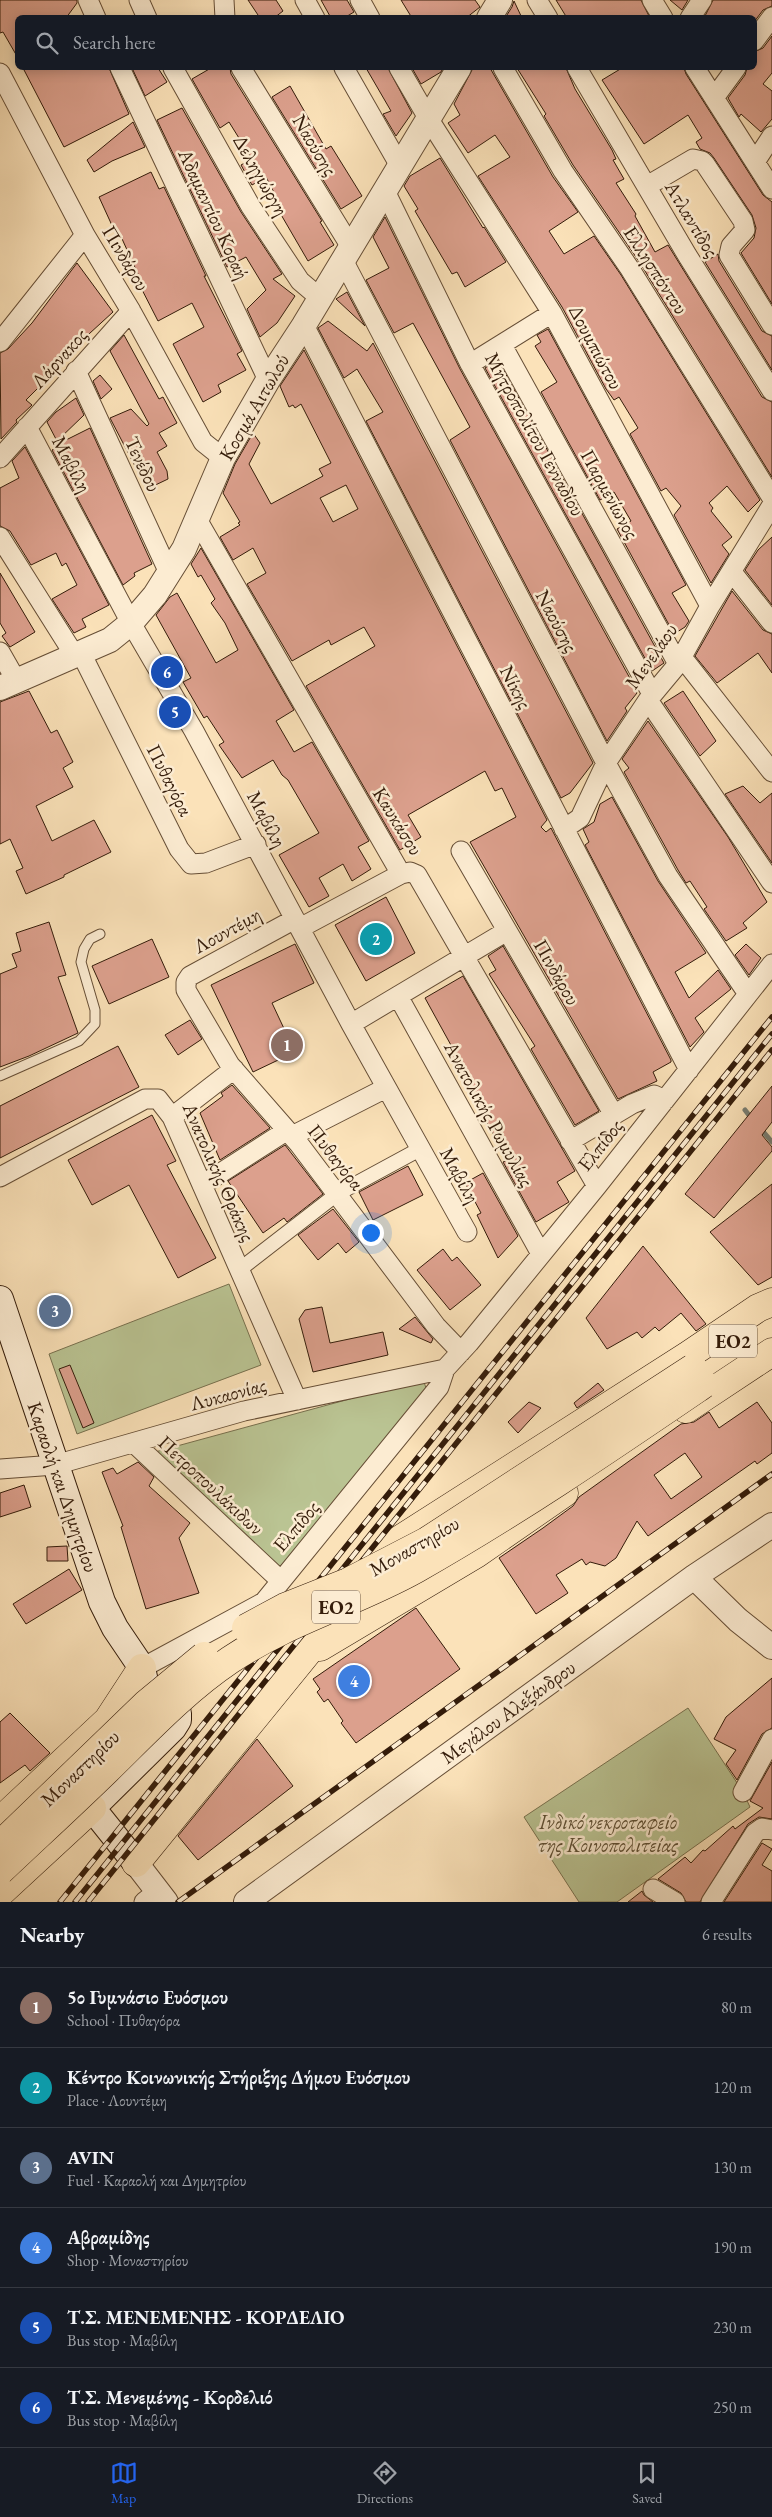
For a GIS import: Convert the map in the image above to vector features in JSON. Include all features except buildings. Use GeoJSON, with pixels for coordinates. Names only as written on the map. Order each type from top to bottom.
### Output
{"type":"FeatureCollection","features":[{"type":"Feature","properties":{"kind":"main road","name":"Καραολή και Δημητρίου"},"geometry":{"type":"LineString","coordinates":[[0,1299],[102,1602],[115,1628],[142,1668],[145,1682],[153,1692],[168,1701],[178,1714],[176,1724],[92,1808]]}},
{"type":"Feature","properties":{"kind":"main road"},"geometry":{"type":"LineString","coordinates":[[0,1893],[92,1808],[136,1863],[299,1660],[399,1540],[687,1356],[758,1308],[772,1302]]}},
{"type":"Feature","properties":{"kind":"main road","name":"Μοναστηρίου"},"geometry":{"type":"LineString","coordinates":[[0,1871],[192,1689],[230,1660],[275,1633],[364,1595],[428,1562],[594,1459],[772,1314]]}},
{"type":"Feature","properties":{"kind":"main road","name":"Μοναστηρίου"},"geometry":{"type":"LineString","coordinates":[[0,1845],[146,1704],[184,1671],[222,1644],[285,1607],[348,1582],[427,1541],[698,1376],[772,1340]]}},
{"type":"Feature","properties":{"kind":"main road"},"geometry":{"type":"LineString","coordinates":[[299,1660],[476,1554],[772,1352]]}},
{"type":"Feature","properties":{"kind":"main road"},"geometry":{"type":"LineString","coordinates":[[0,1821],[108,1720],[142,1668]]}},
{"type":"Feature","properties":{"kind":"street"},"geometry":{"type":"LineString","coordinates":[[88,0],[95,15]]}},
{"type":"Feature","properties":{"kind":"street"},"geometry":{"type":"LineString","coordinates":[[139,0],[146,15]]}},
{"type":"Feature","properties":{"kind":"street"},"geometry":{"type":"LineString","coordinates":[[224,0],[225,15]]}},
{"type":"Feature","properties":{"kind":"street"},"geometry":{"type":"LineString","coordinates":[[305,0],[313,15]]}},
{"type":"Feature","properties":{"kind":"street"},"geometry":{"type":"LineString","coordinates":[[360,0],[368,15]]}},
{"type":"Feature","properties":{"kind":"street"},"geometry":{"type":"LineString","coordinates":[[537,0],[546,15]]}},
{"type":"Feature","properties":{"kind":"street"},"geometry":{"type":"LineString","coordinates":[[652,0],[661,15]]}},
{"type":"Feature","properties":{"kind":"street"},"geometry":{"type":"LineString","coordinates":[[692,15],[702,0]]}},
{"type":"Feature","properties":{"kind":"street"},"geometry":{"type":"LineString","coordinates":[[757,37],[772,17]]}},
{"type":"Feature","properties":{"kind":"street","name":"Αδαμαντίου Κοραή"},"geometry":{"type":"LineString","coordinates":[[121,70],[268,380]]}},
{"type":"Feature","properties":{"kind":"street","name":"Δεληγιώργη"},"geometry":{"type":"LineString","coordinates":[[174,70],[251,207],[300,281],[320,298]]}},
{"type":"Feature","properties":{"kind":"street","name":"Ναούσης"},"geometry":{"type":"LineString","coordinates":[[242,70],[347,253],[606,764],[668,876],[748,994]]}},
{"type":"Feature","properties":{"kind":"street"},"geometry":{"type":"LineString","coordinates":[[345,70],[400,166]]}},
{"type":"Feature","properties":{"kind":"street","name":"Δουμπιώτου"},"geometry":{"type":"LineString","coordinates":[[400,70],[428,118],[552,313],[710,606]]}},
{"type":"Feature","properties":{"kind":"street","name":"Κοσμά Αιτωλού"},"geometry":{"type":"LineString","coordinates":[[8,684],[110,640],[131,623],[170,575],[198,521],[223,458],[268,380],[304,325],[458,70]]}},
{"type":"Feature","properties":{"kind":"street","name":"Ελλησπόντου"},"geometry":{"type":"LineString","coordinates":[[504,70],[564,171],[630,269],[771,508]]}},
{"type":"Feature","properties":{"kind":"street","name":"Ατλαντίδος"},"geometry":{"type":"LineString","coordinates":[[578,70],[687,255],[772,390]]}},
{"type":"Feature","properties":{"kind":"street"},"geometry":{"type":"LineString","coordinates":[[696,70],[772,189]]}},
{"type":"Feature","properties":{"kind":"street"},"geometry":{"type":"LineString","coordinates":[[714,98],[735,70]]}},
{"type":"Feature","properties":{"kind":"street","name":"Πινδάρου"},"geometry":{"type":"LineString","coordinates":[[0,73],[85,235],[131,311],[203,442],[223,458]]}},
{"type":"Feature","properties":{"kind":"street"},"geometry":{"type":"LineString","coordinates":[[755,162],[772,136]]}},
{"type":"Feature","properties":{"kind":"street"},"geometry":{"type":"LineString","coordinates":[[647,186],[693,159],[702,161],[705,164],[743,222],[745,230],[731,246],[729,255],[772,325]]}},
{"type":"Feature","properties":{"kind":"street","name":"Μητροπολίτου Γενναδίου"},"geometry":{"type":"LineString","coordinates":[[385,191],[470,364],[650,697],[772,883]]}},
{"type":"Feature","properties":{"kind":"street"},"geometry":{"type":"LineString","coordinates":[[0,342],[85,235]]}},
{"type":"Feature","properties":{"kind":"street","name":"Λάρνακος"},"geometry":{"type":"LineString","coordinates":[[0,458],[131,311]]}},
{"type":"Feature","properties":{"kind":"street"},"geometry":{"type":"LineString","coordinates":[[470,364],[552,313]]}},
{"type":"Feature","properties":{"kind":"street","name":"Νίκης"},"geometry":{"type":"LineString","coordinates":[[304,325],[689,1070]]}},
{"type":"Feature","properties":{"kind":"street","name":"Παρμενίωνος"},"geometry":{"type":"LineString","coordinates":[[502,345],[680,661],[772,772]]}},
{"type":"Feature","properties":{"kind":"street","name":"Τενέδου"},"geometry":{"type":"LineString","coordinates":[[76,372],[170,575]]}},
{"type":"Feature","properties":{"kind":"street","name":"Μαβίλη"},"geometry":{"type":"LineString","coordinates":[[27,428],[131,623],[256,844],[351,1024],[467,1232]]}},
{"type":"Feature","properties":{"kind":"street","name":"Μενελάου"},"geometry":{"type":"LineString","coordinates":[[564,830],[580,818],[606,764],[650,697],[680,661],[710,606],[771,508]]}},
{"type":"Feature","properties":{"kind":"street","name":"Καυκάσου"},"geometry":{"type":"LineString","coordinates":[[198,521],[401,874],[410,872],[421,879],[463,957],[597,1186]]}},
{"type":"Feature","properties":{"kind":"street","name":"Πυθαγόρα"},"geometry":{"type":"LineString","coordinates":[[0,537],[78,654],[179,849],[191,864],[206,863],[256,844]]}},
{"type":"Feature","properties":{"kind":"street"},"geometry":{"type":"LineString","coordinates":[[732,572],[772,623]]}},
{"type":"Feature","properties":{"kind":"street"},"geometry":{"type":"LineString","coordinates":[[0,652],[8,684]]}},
{"type":"Feature","properties":{"kind":"street","name":"Πινδάρου"},"geometry":{"type":"LineString","coordinates":[[461,851],[614,1115]]}},
{"type":"Feature","properties":{"kind":"street","name":"Λουντέμη"},"geometry":{"type":"LineString","coordinates":[[185,984],[187,979],[200,970],[401,874]]}},
{"type":"Feature","properties":{"kind":"street"},"geometry":{"type":"LineString","coordinates":[[351,1024],[507,931]]}},
{"type":"Feature","properties":{"kind":"street","name":"Ελπίδος"},"geometry":{"type":"LineString","coordinates":[[461,1352],[597,1186],[772,964]]}},
{"type":"Feature","properties":{"kind":"street","name":"Πυθαγόρα"},"geometry":{"type":"LineString","coordinates":[[185,984],[188,993],[216,1043],[234,1069],[337,1194],[436,1326],[461,1352]]}},
{"type":"Feature","properties":{"kind":"street","name":"Ανατολικής Ρωμυλίας"},"geometry":{"type":"LineString","coordinates":[[398,996],[540,1254]]}},
{"type":"Feature","properties":{"kind":"street"},"geometry":{"type":"LineString","coordinates":[[172,1117],[234,1069]]}},
{"type":"Feature","properties":{"kind":"street"},"geometry":{"type":"LineString","coordinates":[[202,1185],[289,1134],[386,1088]]}},
{"type":"Feature","properties":{"kind":"street"},"geometry":{"type":"LineString","coordinates":[[570,1141],[632,1104],[654,1095],[665,1100]]}},
{"type":"Feature","properties":{"kind":"street","name":"Ανατολικής Θράκης"},"geometry":{"type":"LineString","coordinates":[[0,1177],[145,1099],[158,1099],[172,1117],[297,1400]]}},
{"type":"Feature","properties":{"kind":"street"},"geometry":{"type":"LineString","coordinates":[[239,1270],[337,1194],[420,1149]]}},
{"type":"Feature","properties":{"kind":"street"},"geometry":{"type":"LineString","coordinates":[[445,1369],[461,1352]]}},
{"type":"Feature","properties":{"kind":"street","name":"Ελπίδος"},"geometry":{"type":"LineString","coordinates":[[142,1668],[264,1602],[439,1387],[445,1369]]}},
{"type":"Feature","properties":{"kind":"street","name":"Λυκαονίας"},"geometry":{"type":"LineString","coordinates":[[0,1469],[55,1465],[244,1412],[445,1369]]}},
{"type":"Feature","properties":{"kind":"street","name":"Πετροπουλάκιδων"},"geometry":{"type":"LineString","coordinates":[[134,1443],[280,1580]]}},
{"type":"Feature","properties":{"kind":"street","name":"Μεγάλου Αλεξάνδρου"},"geometry":{"type":"LineString","coordinates":[[246,1902],[694,1577],[772,1525]]}},
{"type":"Feature","properties":{"kind":"street"},"geometry":{"type":"LineString","coordinates":[[694,1577],[738,1620],[772,1647]]}},
{"type":"Feature","properties":{"kind":"street"},"geometry":{"type":"LineString","coordinates":[[743,1792],[772,1739]]}},
{"type":"Feature","properties":{"kind":"street"},"geometry":{"type":"LineString","coordinates":[[711,1902],[752,1838],[762,1828],[772,1830]]}},
{"type":"Feature","properties":{"kind":"street"},"geometry":{"type":"LineString","coordinates":[[136,1863],[156,1898]]}},
{"type":"Feature","properties":{"kind":"street"},"geometry":{"type":"LineString","coordinates":[[653,1889],[675,1902]]}},
{"type":"Feature","properties":{"kind":"lane"},"geometry":{"type":"LineString","coordinates":[[0,1076],[79,1041],[95,1024],[95,1010],[80,962],[84,949],[90,939],[100,934]]}},
{"type":"Feature","properties":{"kind":"green space"},"geometry":{"type":"Polygon","coordinates":[[[229,1284],[261,1365],[77,1434],[49,1354],[229,1284]]]}},
{"type":"Feature","properties":{"kind":"green space"},"geometry":{"type":"Polygon","coordinates":[[[423,1379],[427,1391],[279,1568],[155,1452],[423,1379]]]}},
{"type":"Feature","properties":{"kind":"green space","name":"Ινδικό νεκροταφείο της Κοινοπολιτείας"},"geometry":{"type":"Polygon","coordinates":[[[688,1708],[743,1792],[750,1807],[617,1902],[579,1902],[524,1817],[688,1708]]]}},
{"type":"Feature","properties":{"kind":"waterway"},"geometry":{"type":"LineString","coordinates":[[745,1110],[752,1119]]}},
{"type":"Feature","properties":{"kind":"waterway"},"geometry":{"type":"LineString","coordinates":[[761,1129],[772,1142]]}},
{"type":"Feature","properties":{"kind":"railway"},"geometry":{"type":"LineString","coordinates":[[60,1902],[772,1017]]}},
{"type":"Feature","properties":{"kind":"railway"},"geometry":{"type":"LineString","coordinates":[[75,1902],[772,1034]]}},
{"type":"Feature","properties":{"kind":"railway"},"geometry":{"type":"LineString","coordinates":[[88,1902],[772,1050]]}},
{"type":"Feature","properties":{"kind":"railway"},"geometry":{"type":"LineString","coordinates":[[178,1902],[772,1474]]}},
{"type":"Feature","properties":{"kind":"place","name":"Τ.Σ. Μενεμένης - Κορδελιό"},"geometry":{"type":"Point","coordinates":[167,672]}},
{"type":"Feature","properties":{"kind":"place","name":"Τ.Σ. ΜΕΝΕΜΕΝΗΣ - ΚΟΡΔΕΛΙΟ"},"geometry":{"type":"Point","coordinates":[175,712]}},
{"type":"Feature","properties":{"kind":"place","name":"Κέντρο Κοινωνικής Στήριξης Δήμου Ευόσμου"},"geometry":{"type":"Point","coordinates":[376,939]}},
{"type":"Feature","properties":{"kind":"place","name":"5ο Γυμνάσιο Ευόσμου"},"geometry":{"type":"Point","coordinates":[287,1045]}},
{"type":"Feature","properties":{"kind":"place","name":"AVIN"},"geometry":{"type":"Point","coordinates":[55,1311]}},
{"type":"Feature","properties":{"kind":"place","name":"Αβραμίδης"},"geometry":{"type":"Point","coordinates":[354,1681]}}]}
